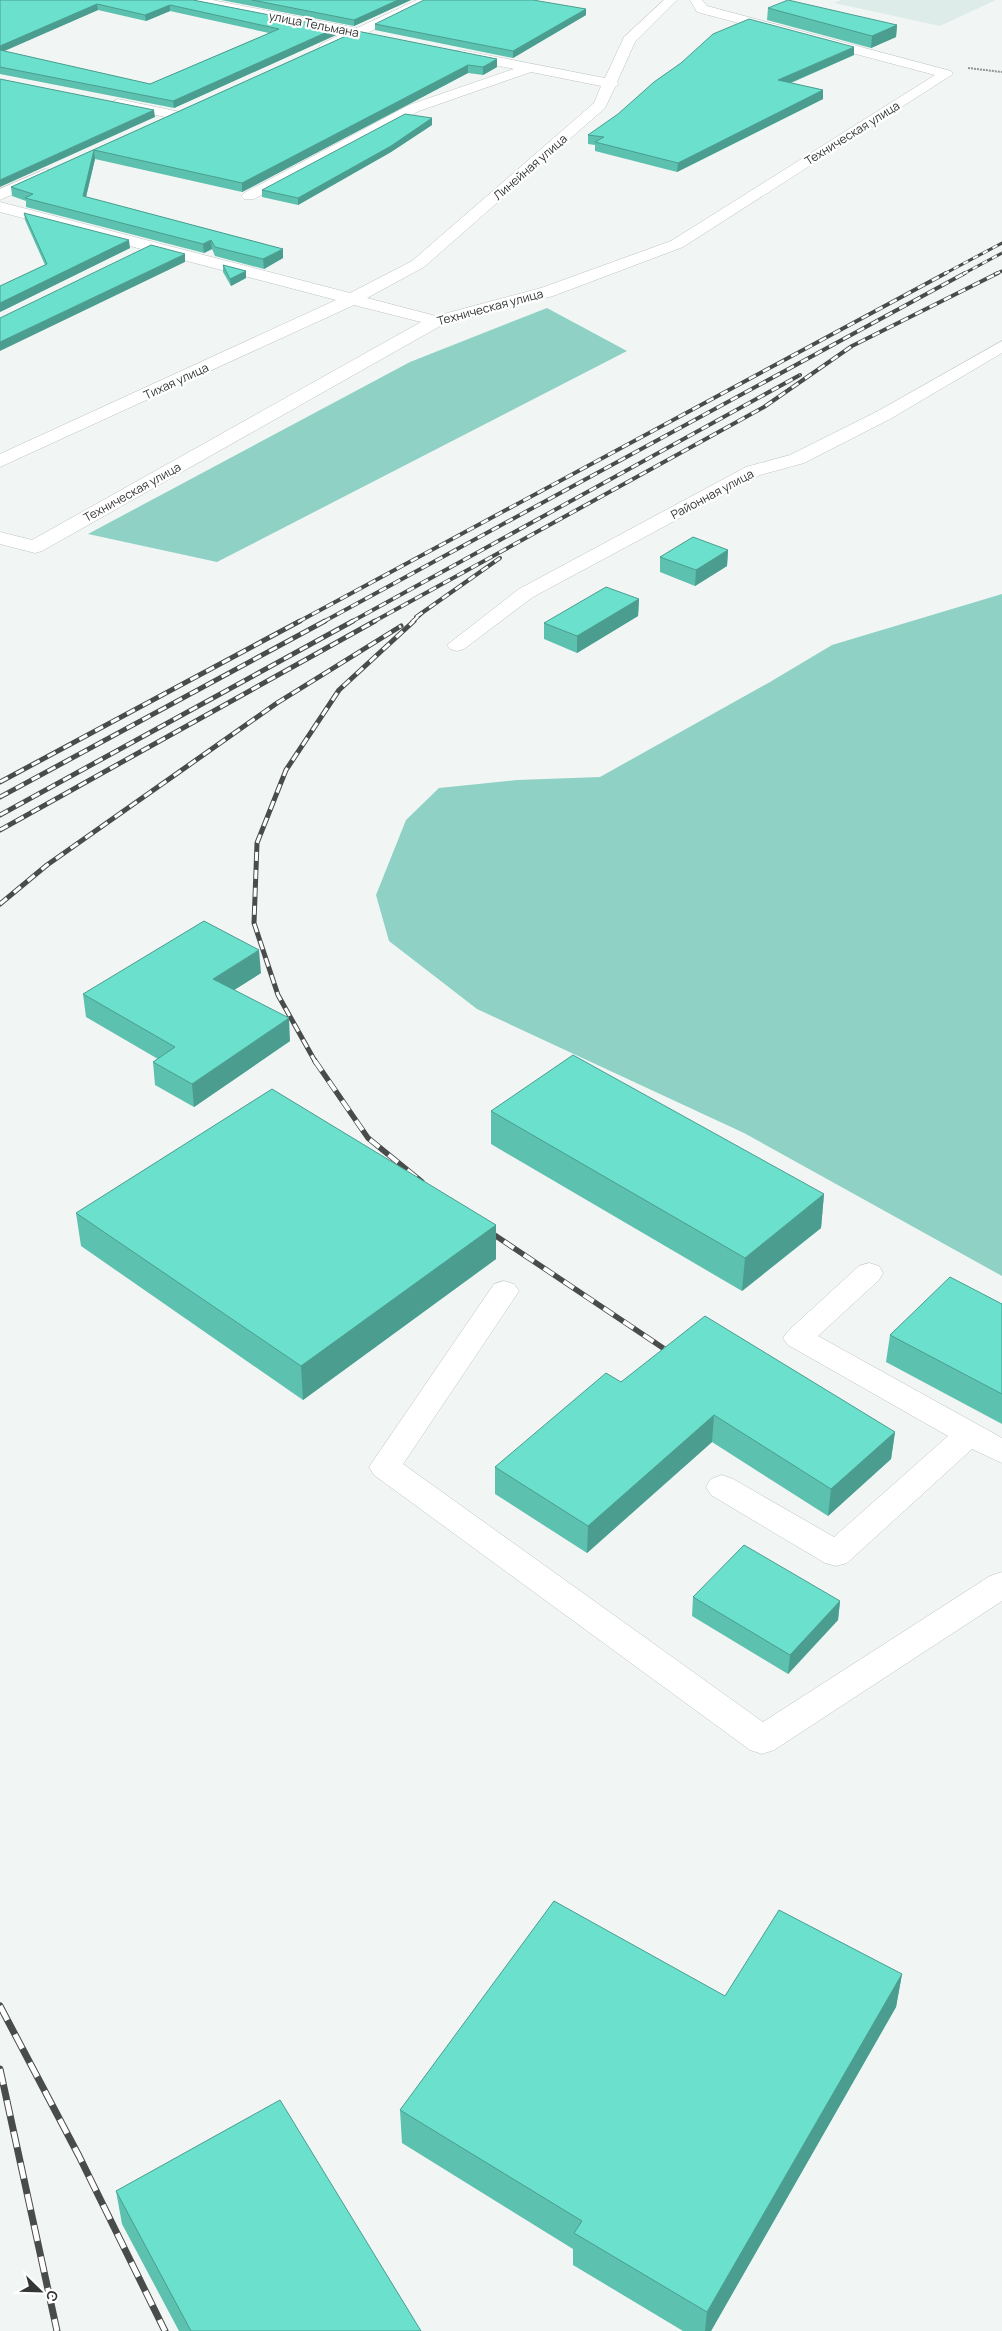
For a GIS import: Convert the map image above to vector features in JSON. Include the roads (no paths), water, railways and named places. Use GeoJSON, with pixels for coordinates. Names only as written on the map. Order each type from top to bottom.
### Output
{"type":"FeatureCollection","features":[{"type":"Feature","properties":{"kind":"street","name":"улица Тельмана"},"geometry":{"type":"LineString","coordinates":[[192,0],[377,36]]}},
{"type":"Feature","properties":{"kind":"street"},"geometry":{"type":"LineString","coordinates":[[314,52],[427,0]]}},
{"type":"Feature","properties":{"kind":"street","name":"Линейная улица"},"geometry":{"type":"LineString","coordinates":[[352,298],[418,264],[600,105],[612,84],[629,40],[671,0]]}},
{"type":"Feature","properties":{"kind":"street","name":"Техническая улица"},"geometry":{"type":"LineString","coordinates":[[0,538],[35,547],[436,321],[547,292],[677,244],[946,74],[702,9],[696,0]]}},
{"type":"Feature","properties":{"kind":"street"},"geometry":{"type":"LineString","coordinates":[[444,50],[612,84]]}},
{"type":"Feature","properties":{"kind":"street"},"geometry":{"type":"LineString","coordinates":[[249,196],[414,108],[531,68]]}},
{"type":"Feature","properties":{"kind":"street"},"geometry":{"type":"LineString","coordinates":[[107,101],[180,113],[149,127]]}},
{"type":"Feature","properties":{"kind":"street"},"geometry":{"type":"LineString","coordinates":[[0,195],[61,167]]}},
{"type":"Feature","properties":{"kind":"street"},"geometry":{"type":"LineString","coordinates":[[0,207],[436,321]]}},
{"type":"Feature","properties":{"kind":"street"},"geometry":{"type":"LineString","coordinates":[[123,259],[149,246]]}},
{"type":"Feature","properties":{"kind":"street","name":"Тихая улица"},"geometry":{"type":"LineString","coordinates":[[0,461],[352,298]]}},
{"type":"Feature","properties":{"kind":"street","name":"Районная улица"},"geometry":{"type":"LineString","coordinates":[[457,645],[526,593],[752,471],[797,459],[884,416],[1002,346]]}},
{"type":"Feature","properties":{"kind":"street"},"geometry":{"type":"LineString","coordinates":[[868,1273],[798,1338],[1002,1452]]}},
{"type":"Feature","properties":{"kind":"street"},"geometry":{"type":"LineString","coordinates":[[504,1291],[386,1467],[762,1740],[1002,1585]]}},
{"type":"Feature","properties":{"kind":"street"},"geometry":{"type":"LineString","coordinates":[[722,1487],[836,1554],[968,1434]]}},
{"type":"Feature","properties":{"kind":"railway"},"geometry":{"type":"LineString","coordinates":[[944,274],[1002,243]]}},
{"type":"Feature","properties":{"kind":"railway"},"geometry":{"type":"LineString","coordinates":[[963,274],[1002,253]]}},
{"type":"Feature","properties":{"kind":"railway"},"geometry":{"type":"LineString","coordinates":[[995,274],[1002,271]]}},
{"type":"Feature","properties":{"kind":"railway"},"geometry":{"type":"LineString","coordinates":[[298,622],[946,273]]}},
{"type":"Feature","properties":{"kind":"railway"},"geometry":{"type":"LineString","coordinates":[[323,622],[965,273]]}},
{"type":"Feature","properties":{"kind":"railway"},"geometry":{"type":"LineString","coordinates":[[373,622],[764,407],[852,346],[998,273]]}},
{"type":"Feature","properties":{"kind":"railway"},"geometry":{"type":"LineString","coordinates":[[351,622],[800,375]]}},
{"type":"Feature","properties":{"kind":"railway"},"geometry":{"type":"LineString","coordinates":[[416,617],[500,558]]}},
{"type":"Feature","properties":{"kind":"railway"},"geometry":{"type":"LineString","coordinates":[[412,622],[422,613]]}},
{"type":"Feature","properties":{"kind":"railway"},"geometry":{"type":"LineString","coordinates":[[0,782],[300,621]]}},
{"type":"Feature","properties":{"kind":"railway"},"geometry":{"type":"LineString","coordinates":[[0,797],[325,621]]}},
{"type":"Feature","properties":{"kind":"railway"},"geometry":{"type":"LineString","coordinates":[[0,815],[353,621]]}},
{"type":"Feature","properties":{"kind":"railway"},"geometry":{"type":"LineString","coordinates":[[0,830],[375,621]]}},
{"type":"Feature","properties":{"kind":"railway"},"geometry":{"type":"LineString","coordinates":[[316,1063],[278,995],[254,923],[257,843],[286,770],[339,690],[414,621]]}},
{"type":"Feature","properties":{"kind":"railway"},"geometry":{"type":"LineString","coordinates":[[0,904],[47,865],[277,703],[401,626]]}},
{"type":"Feature","properties":{"kind":"railway"},"geometry":{"type":"LineString","coordinates":[[315,1061],[368,1138],[422,1182]]}},
{"type":"Feature","properties":{"kind":"railway"},"geometry":{"type":"LineString","coordinates":[[484,1228],[675,1356]]}},
{"type":"Feature","properties":{"kind":"railway"},"geometry":{"type":"LineString","coordinates":[[0,2006],[79,2156],[165,2331]]}},
{"type":"Feature","properties":{"kind":"railway"},"geometry":{"type":"LineString","coordinates":[[0,2069],[57,2331]]}}]}
